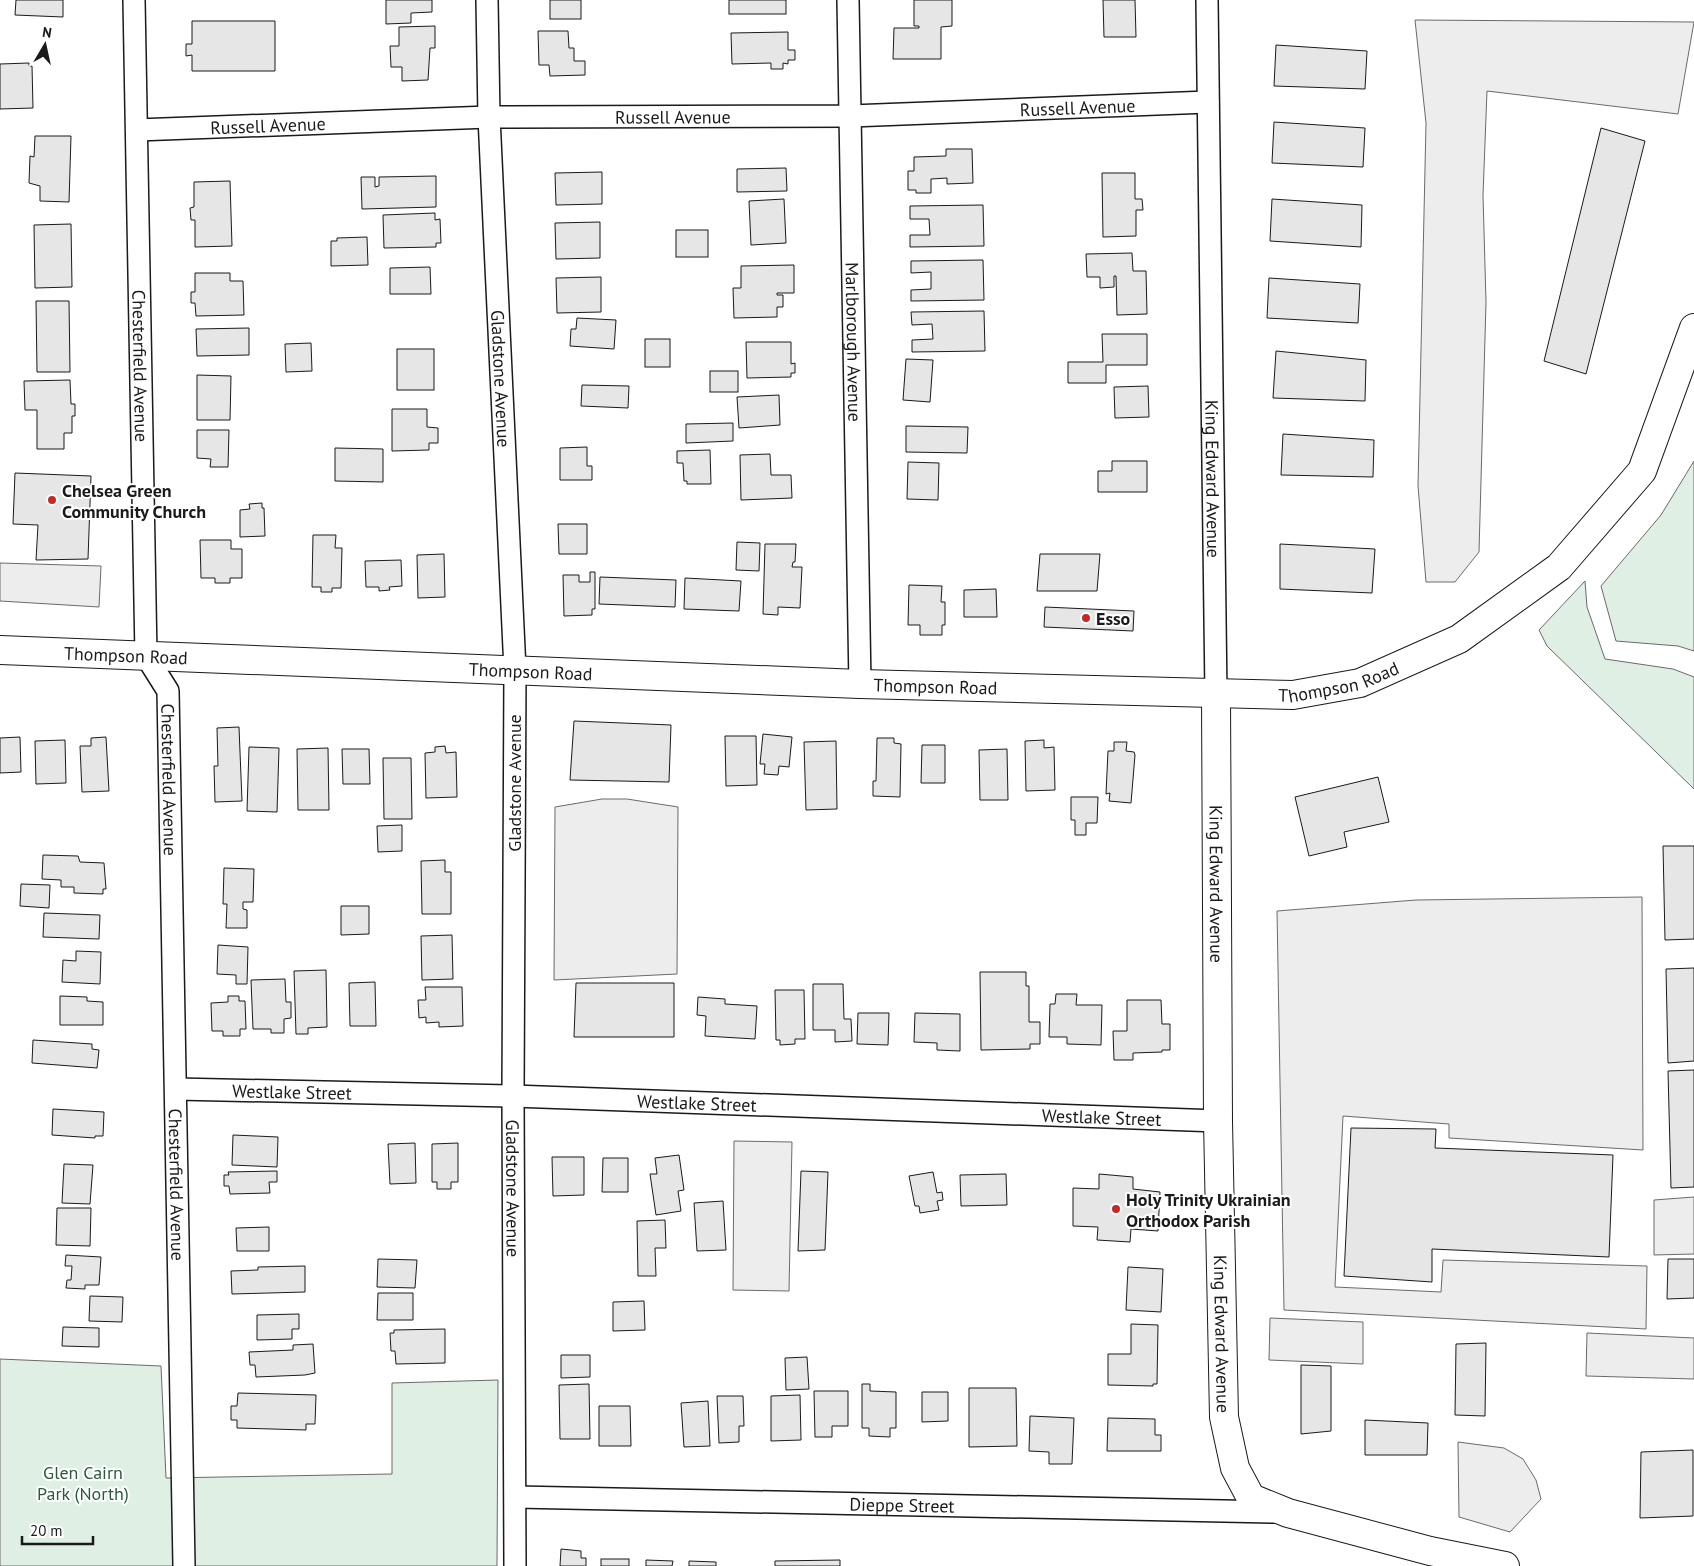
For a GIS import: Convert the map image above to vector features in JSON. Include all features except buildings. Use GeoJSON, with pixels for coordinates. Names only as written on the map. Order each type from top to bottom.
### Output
{"type":"FeatureCollection","features":[{"type":"Feature","properties":{"kind":"street","name":"Chesterfield Avenue"},"geometry":{"type":"LineString","coordinates":[[134,0],[146,656],[168,691],[184,1566]]}},
{"type":"Feature","properties":{"kind":"street","name":"Gladstone Avenue"},"geometry":{"type":"LineString","coordinates":[[487,0],[490,117],[514,670],[515,1566]]}},
{"type":"Feature","properties":{"kind":"street","name":"Marlborough Avenue"},"geometry":{"type":"LineString","coordinates":[[848,0],[860,684]]}},
{"type":"Feature","properties":{"kind":"street","name":"King Edward Avenue"},"geometry":{"type":"LineString","coordinates":[[1206,0],[1216,695],[1218,1121],[1224,1417],[1235,1468],[1251,1498],[1288,1513],[1430,1559],[1506,1566]]}},
{"type":"Feature","properties":{"kind":"street","name":"Russell Avenue"},"geometry":{"type":"LineString","coordinates":[[137,130],[490,117],[851,116],[1208,102]]}},
{"type":"Feature","properties":{"kind":"street","name":"Thompson Road"},"geometry":{"type":"LineString","coordinates":[[0,650],[860,684],[1216,695],[1293,695],[1360,682],[1458,639],[1559,567],[1642,471],[1694,328]]}},
{"type":"Feature","properties":{"kind":"street","name":"Westlake Street"},"geometry":{"type":"LineString","coordinates":[[176,1089],[513,1096],[1218,1121]]}},
{"type":"Feature","properties":{"kind":"street","name":"Dieppe Street"},"geometry":{"type":"LineString","coordinates":[[516,1497],[1288,1513]]}},
{"type":"Feature","properties":{"kind":"green space"},"geometry":{"type":"Polygon","coordinates":[[[1694,461],[1694,651],[1678,646],[1616,641],[1601,586],[1661,515],[1694,461]]]}},
{"type":"Feature","properties":{"kind":"green space"},"geometry":{"type":"Polygon","coordinates":[[[1585,581],[1587,607],[1605,659],[1673,669],[1694,677],[1694,789],[1547,646],[1539,630],[1585,581]]]}},
{"type":"Feature","properties":{"kind":"green space","name":"Glen Cairn Park (North)"},"geometry":{"type":"Polygon","coordinates":[[[0,1359],[161,1366],[166,1478],[392,1474],[392,1383],[498,1380],[497,1566],[0,1566],[0,1359]]]}},
{"type":"Feature","properties":{"kind":"shaded area"},"geometry":{"type":"Polygon","coordinates":[[[1415,20],[1694,22],[1678,114],[1487,91],[1483,195],[1486,302],[1479,552],[1455,582],[1426,582],[1418,486],[1426,123],[1415,20]]]}},
{"type":"Feature","properties":{"kind":"shaded area","name":"Chelsea Green Community Church"},"geometry":{"type":"Polygon","coordinates":[[[0,563],[101,566],[99,607],[0,601],[0,563]]]}},
{"type":"Feature","properties":{"kind":"shaded area"},"geometry":{"type":"Polygon","coordinates":[[[602,799],[627,799],[678,807],[677,974],[554,980],[555,807],[602,799]]]}},
{"type":"Feature","properties":{"kind":"shaded area"},"geometry":{"type":"Polygon","coordinates":[[[1642,897],[1643,1150],[1449,1138],[1449,1124],[1343,1116],[1335,1287],[1441,1292],[1443,1260],[1647,1266],[1646,1329],[1284,1310],[1277,911],[1416,900],[1642,897]]]}},
{"type":"Feature","properties":{"kind":"shaded area"},"geometry":{"type":"Polygon","coordinates":[[[734,1141],[792,1142],[789,1291],[733,1290],[734,1141]]]}},
{"type":"Feature","properties":{"kind":"shaded area"},"geometry":{"type":"Polygon","coordinates":[[[1694,1197],[1694,1254],[1654,1255],[1654,1200],[1694,1197]]]}},
{"type":"Feature","properties":{"kind":"shaded area"},"geometry":{"type":"Polygon","coordinates":[[[1270,1318],[1363,1322],[1363,1364],[1269,1360],[1270,1318]]]}},
{"type":"Feature","properties":{"kind":"shaded area"},"geometry":{"type":"Polygon","coordinates":[[[1587,1333],[1694,1338],[1694,1379],[1586,1376],[1587,1333]]]}},
{"type":"Feature","properties":{"kind":"shaded area"},"geometry":{"type":"Polygon","coordinates":[[[1458,1442],[1504,1448],[1523,1459],[1536,1480],[1541,1499],[1510,1532],[1459,1517],[1458,1442]]]}},
{"type":"Feature","properties":{"kind":"place","name":"Chelsea Green Community Church"},"geometry":{"type":"Point","coordinates":[52,500]}},
{"type":"Feature","properties":{"kind":"place","name":"Esso"},"geometry":{"type":"Point","coordinates":[1086,618]}},
{"type":"Feature","properties":{"kind":"place","name":"Holy Trinity Ukrainian Orthodox Parish"},"geometry":{"type":"Point","coordinates":[1116,1209]}}]}
